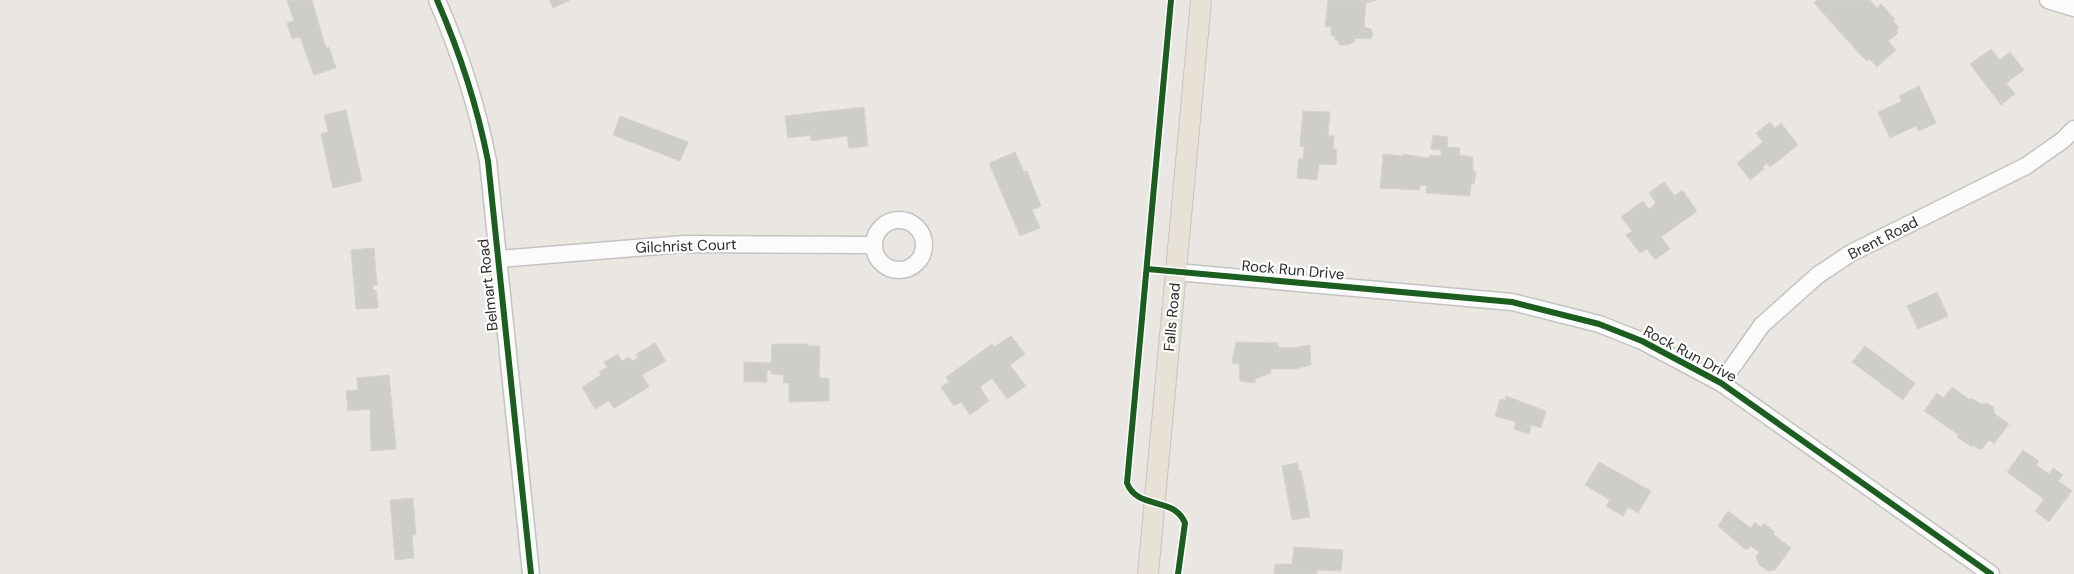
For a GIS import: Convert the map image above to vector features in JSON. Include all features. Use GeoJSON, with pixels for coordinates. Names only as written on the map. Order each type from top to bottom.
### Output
{"type":"FeatureCollection","features":[{"type":"Feature","properties":{"kind":"main road","name":"Falls Road"},"geometry":{"type":"LineString","coordinates":[[1148,574],[1201,0]]}},
{"type":"Feature","properties":{"kind":"street","name":"Belmart Road"},"geometry":{"type":"LineString","coordinates":[[437,0],[459,50],[478,112],[488,161],[531,574]]}},
{"type":"Feature","properties":{"kind":"street"},"geometry":{"type":"LineString","coordinates":[[2048,0],[2074,8]]}},
{"type":"Feature","properties":{"kind":"street","name":"Brent Road"},"geometry":{"type":"LineString","coordinates":[[1721,383],[1762,325],[1818,275],[1851,253],[2026,166],[2064,140],[2074,129]]}},
{"type":"Feature","properties":{"kind":"street","name":"Gilchrist Court"},"geometry":{"type":"LineString","coordinates":[[498,259],[684,244],[874,245]]}},
{"type":"Feature","properties":{"kind":"street","name":"Rock Run Drive"},"geometry":{"type":"LineString","coordinates":[[1176,272],[1512,302],[1599,324],[1642,341],[1721,383],[1991,574]]}},
{"type":"Feature","properties":{"kind":"building"},"geometry":{"type":"Polygon","coordinates":[[[287,0],[312,0],[326,48],[329,47],[336,68],[314,75],[300,37],[292,39],[287,23],[294,21],[287,0]]]}},
{"type":"Feature","properties":{"kind":"building"},"geometry":{"type":"Polygon","coordinates":[[[549,0],[570,0],[553,8],[549,0]]]}},
{"type":"Feature","properties":{"kind":"building"},"geometry":{"type":"Polygon","coordinates":[[[1328,0],[1377,0],[1366,3],[1364,27],[1371,29],[1373,35],[1371,39],[1355,38],[1355,41],[1349,45],[1339,45],[1339,41],[1335,40],[1335,36],[1331,36],[1331,27],[1325,27],[1328,0]]]}},
{"type":"Feature","properties":{"kind":"building"},"geometry":{"type":"Polygon","coordinates":[[[1817,0],[1870,0],[1877,8],[1881,4],[1895,19],[1893,21],[1899,28],[1896,30],[1898,33],[1888,41],[1896,50],[1877,67],[1869,59],[1867,61],[1814,3],[1817,0]]]}},
{"type":"Feature","properties":{"kind":"building"},"geometry":{"type":"Polygon","coordinates":[[[1991,49],[2000,60],[2010,52],[2024,70],[2006,83],[2015,94],[2001,105],[1970,64],[1991,49]]]}},
{"type":"Feature","properties":{"kind":"building"},"geometry":{"type":"Polygon","coordinates":[[[1919,86],[1936,123],[1919,131],[1916,126],[1890,138],[1878,112],[1902,101],[1899,96],[1919,86]]]}},
{"type":"Feature","properties":{"kind":"building"},"geometry":{"type":"Polygon","coordinates":[[[864,107],[868,146],[849,148],[847,136],[811,141],[810,135],[788,138],[785,116],[864,107]]]}},
{"type":"Feature","properties":{"kind":"building"},"geometry":{"type":"Polygon","coordinates":[[[346,110],[362,181],[333,188],[321,134],[328,132],[324,115],[346,110]]]}},
{"type":"Feature","properties":{"kind":"building"},"geometry":{"type":"Polygon","coordinates":[[[1303,111],[1330,112],[1328,136],[1334,136],[1333,149],[1337,149],[1336,165],[1319,164],[1317,180],[1297,178],[1299,158],[1303,159],[1304,147],[1300,146],[1303,111]]]}},
{"type":"Feature","properties":{"kind":"building"},"geometry":{"type":"Polygon","coordinates":[[[620,116],[688,142],[680,161],[613,135],[620,116]]]}},
{"type":"Feature","properties":{"kind":"building"},"geometry":{"type":"Polygon","coordinates":[[[1770,122],[1775,128],[1781,123],[1798,145],[1770,167],[1767,163],[1763,167],[1764,169],[1750,180],[1737,163],[1763,142],[1756,133],[1770,122]]]}},
{"type":"Feature","properties":{"kind":"building"},"geometry":{"type":"Polygon","coordinates":[[[1433,135],[1448,137],[1447,147],[1460,148],[1459,155],[1473,157],[1473,171],[1476,172],[1474,184],[1471,184],[1470,196],[1426,193],[1427,185],[1420,186],[1419,190],[1380,188],[1383,154],[1403,156],[1403,154],[1429,158],[1430,155],[1441,156],[1441,150],[1431,149],[1433,135]]]}},
{"type":"Feature","properties":{"kind":"building"},"geometry":{"type":"Polygon","coordinates":[[[1015,152],[1024,172],[1027,171],[1041,206],[1032,210],[1040,228],[1020,236],[989,163],[1015,152]]]}},
{"type":"Feature","properties":{"kind":"building"},"geometry":{"type":"Polygon","coordinates":[[[1664,182],[1675,196],[1682,190],[1697,211],[1661,237],[1670,249],[1655,260],[1647,249],[1640,253],[1626,235],[1632,231],[1621,217],[1643,201],[1649,209],[1656,203],[1649,193],[1664,182]]]}},
{"type":"Feature","properties":{"kind":"building"},"geometry":{"type":"Polygon","coordinates":[[[374,248],[377,285],[373,286],[373,290],[376,290],[378,308],[356,309],[351,250],[374,248]]]}},
{"type":"Feature","properties":{"kind":"building"},"geometry":{"type":"Polygon","coordinates":[[[1937,292],[1948,316],[1918,329],[1907,306],[1937,292]]]}},
{"type":"Feature","properties":{"kind":"building"},"geometry":{"type":"Polygon","coordinates":[[[1011,336],[1025,354],[1010,365],[1026,386],[1007,399],[992,378],[980,387],[989,401],[970,415],[961,402],[954,406],[941,387],[949,382],[946,377],[992,344],[994,347],[1011,336]]]}},
{"type":"Feature","properties":{"kind":"building"},"geometry":{"type":"Polygon","coordinates":[[[1236,342],[1278,343],[1278,347],[1291,348],[1310,345],[1311,365],[1295,369],[1271,369],[1271,373],[1255,379],[1255,383],[1240,381],[1239,364],[1232,363],[1236,342]]]}},
{"type":"Feature","properties":{"kind":"building"},"geometry":{"type":"Polygon","coordinates":[[[655,343],[666,361],[642,375],[649,387],[614,408],[609,401],[595,409],[582,387],[601,375],[599,372],[607,367],[604,362],[618,354],[622,361],[629,357],[632,361],[638,358],[636,354],[655,343]]]}},
{"type":"Feature","properties":{"kind":"building"},"geometry":{"type":"Polygon","coordinates":[[[772,344],[820,346],[819,378],[829,378],[829,401],[789,402],[789,383],[783,383],[784,375],[771,374],[771,370],[767,370],[767,382],[744,382],[744,362],[771,363],[772,344]]]}},
{"type":"Feature","properties":{"kind":"building"},"geometry":{"type":"Polygon","coordinates":[[[1865,346],[1915,383],[1903,400],[1852,362],[1865,346]]]}},
{"type":"Feature","properties":{"kind":"building"},"geometry":{"type":"Polygon","coordinates":[[[389,375],[396,449],[371,451],[370,409],[348,411],[346,391],[358,390],[357,378],[389,375]]]}},
{"type":"Feature","properties":{"kind":"building"},"geometry":{"type":"Polygon","coordinates":[[[1952,387],[1970,400],[1971,398],[1981,404],[1987,403],[1993,407],[1995,414],[2009,424],[1994,444],[1989,440],[1981,450],[1973,445],[1972,447],[1957,437],[1959,435],[1924,411],[1937,393],[1944,398],[1952,387]]]}},
{"type":"Feature","properties":{"kind":"building"},"geometry":{"type":"Polygon","coordinates":[[[1506,396],[1546,411],[1541,428],[1531,425],[1529,434],[1514,429],[1516,422],[1495,416],[1500,399],[1505,400],[1506,396]]]}},
{"type":"Feature","properties":{"kind":"building"},"geometry":{"type":"Polygon","coordinates":[[[2023,450],[2039,461],[2036,465],[2049,474],[2053,468],[2063,475],[2058,481],[2072,491],[2049,522],[2035,511],[2044,499],[2007,472],[2023,450]]]}},
{"type":"Feature","properties":{"kind":"building"},"geometry":{"type":"Polygon","coordinates":[[[1599,462],[1651,491],[1638,513],[1628,507],[1623,516],[1606,506],[1610,500],[1585,485],[1599,462]]]}},
{"type":"Feature","properties":{"kind":"building"},"geometry":{"type":"Polygon","coordinates":[[[1297,463],[1299,471],[1301,470],[1310,517],[1292,520],[1282,466],[1297,463]]]}},
{"type":"Feature","properties":{"kind":"building"},"geometry":{"type":"Polygon","coordinates":[[[413,498],[416,535],[412,535],[414,558],[395,560],[390,500],[413,498]]]}},
{"type":"Feature","properties":{"kind":"building"},"geometry":{"type":"Polygon","coordinates":[[[1728,511],[1751,528],[1755,522],[1761,527],[1764,523],[1775,532],[1773,534],[1791,548],[1775,570],[1768,571],[1759,565],[1756,556],[1759,552],[1751,546],[1746,550],[1718,526],[1728,511]]]}},
{"type":"Feature","properties":{"kind":"building"},"geometry":{"type":"Polygon","coordinates":[[[1294,547],[1343,550],[1341,571],[1317,570],[1317,574],[1274,574],[1275,564],[1292,564],[1294,547]]]}},
{"type":"Feature","properties":{"kind":"cycle path"},"geometry":{"type":"LineString","coordinates":[[437,0],[467,79],[488,161],[531,574]]}},
{"type":"Feature","properties":{"kind":"cycle path"},"geometry":{"type":"LineString","coordinates":[[1171,0],[1127,483],[1139,497],[1173,509],[1185,523],[1178,574]]}},
{"type":"Feature","properties":{"kind":"cycle path"},"geometry":{"type":"LineString","coordinates":[[1147,269],[1512,302],[1599,324],[1642,341],[1721,383],[1991,574]]}}]}
